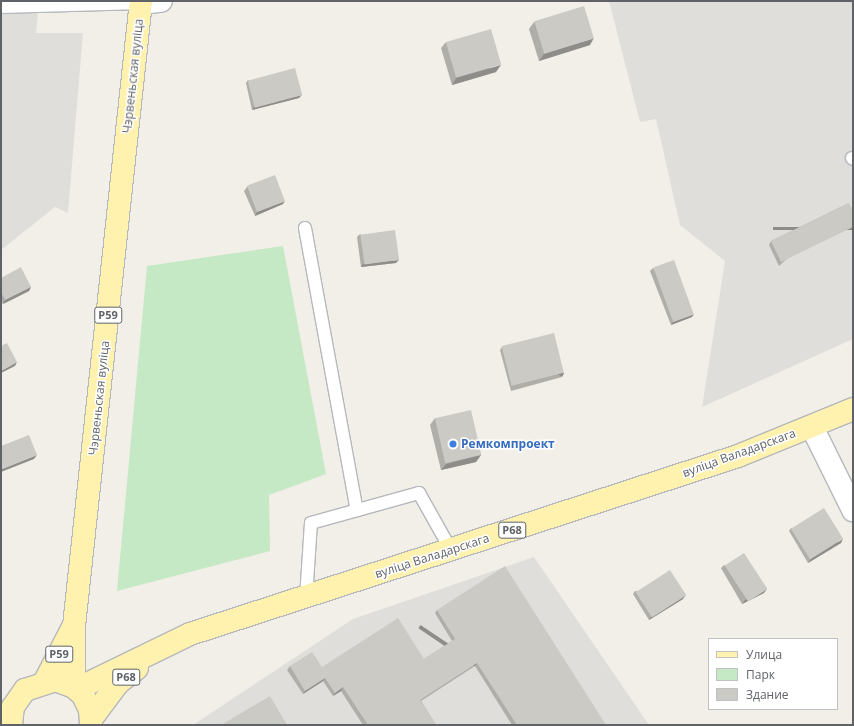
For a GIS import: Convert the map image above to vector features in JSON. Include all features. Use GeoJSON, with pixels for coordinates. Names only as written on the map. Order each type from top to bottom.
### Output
{"type":"FeatureCollection","features":[{"type":"Feature","properties":{"kind":"main road","name":"Чэрвеньская вуліца"},"geometry":{"type":"LineString","coordinates":[[75,688],[74,626],[148,2]]}},
{"type":"Feature","properties":{"kind":"main road","name":"вуліца Валадарскага"},"geometry":{"type":"LineString","coordinates":[[75,688],[168,644],[738,456],[812,427],[853,408]]}},
{"type":"Feature","properties":{"kind":"main road","name":"Чэрвеньская вуліца"},"geometry":{"type":"LineString","coordinates":[[45,681],[74,626]]}},
{"type":"Feature","properties":{"kind":"main road","name":"вуліца Валадарскага"},"geometry":{"type":"LineString","coordinates":[[92,721],[118,683],[168,644]]}},
{"type":"Feature","properties":{"kind":"main road"},"geometry":{"type":"LineString","coordinates":[[11,725],[18,698],[25,690],[45,681],[75,688]]}},
{"type":"Feature","properties":{"kind":"main road","name":"Р68"},"geometry":{"type":"LineString","coordinates":[[75,688],[87,702],[92,721]]}},
{"type":"Feature","properties":{"kind":"street"},"geometry":{"type":"LineString","coordinates":[[812,427],[853,510]]}},
{"type":"Feature","properties":{"kind":"lane"},"geometry":{"type":"LineString","coordinates":[[1,7],[148,2]]}},
{"type":"Feature","properties":{"kind":"lane"},"geometry":{"type":"LineString","coordinates":[[305,228],[357,510]]}},
{"type":"Feature","properties":{"kind":"lane"},"geometry":{"type":"LineString","coordinates":[[306,598],[311,523],[419,493],[451,550]]}},
{"type":"Feature","properties":{"kind":"shaded area"},"geometry":{"type":"Polygon","coordinates":[[[1,1],[39,1],[36,33],[83,33],[68,213],[55,207],[1,250],[1,1]]]}},
{"type":"Feature","properties":{"kind":"shaded area"},"geometry":{"type":"Polygon","coordinates":[[[609,1],[853,1],[853,339],[702,407],[725,261],[680,225],[656,119],[640,122],[609,1]]]}},
{"type":"Feature","properties":{"kind":"shaded area"},"geometry":{"type":"Polygon","coordinates":[[[534,557],[649,725],[193,725],[353,619],[534,557]]]}},
{"type":"Feature","properties":{"kind":"green space"},"geometry":{"type":"Polygon","coordinates":[[[283,246],[326,474],[269,495],[270,551],[117,591],[147,266],[283,246]]]}},
{"type":"Feature","properties":{"kind":"building"},"geometry":{"type":"Polygon","coordinates":[[[584,6],[594,39],[544,54],[534,21],[584,6]]]}},
{"type":"Feature","properties":{"kind":"building"},"geometry":{"type":"Polygon","coordinates":[[[491,29],[501,65],[456,78],[446,42],[491,29]]]}},
{"type":"Feature","properties":{"kind":"building"},"geometry":{"type":"Polygon","coordinates":[[[295,68],[302,95],[255,108],[248,81],[295,68]]]}},
{"type":"Feature","properties":{"kind":"building"},"geometry":{"type":"Polygon","coordinates":[[[275,175],[285,201],[257,212],[247,186],[275,175]]]}},
{"type":"Feature","properties":{"kind":"building"},"geometry":{"type":"Polygon","coordinates":[[[849,203],[853,211],[853,227],[781,262],[771,241],[849,203]]]}},
{"type":"Feature","properties":{"kind":"building"},"geometry":{"type":"Polygon","coordinates":[[[395,230],[399,260],[365,265],[360,235],[395,230]]]}},
{"type":"Feature","properties":{"kind":"building"},"geometry":{"type":"Polygon","coordinates":[[[674,260],[694,315],[673,322],[653,268],[674,260]]]}},
{"type":"Feature","properties":{"kind":"building"},"geometry":{"type":"Polygon","coordinates":[[[21,267],[31,287],[5,300],[1,292],[1,278],[21,267]]]}},
{"type":"Feature","properties":{"kind":"building"},"geometry":{"type":"Polygon","coordinates":[[[554,333],[564,373],[512,386],[502,346],[554,333]]]}},
{"type":"Feature","properties":{"kind":"building"},"geometry":{"type":"Polygon","coordinates":[[[7,343],[17,362],[1,371],[1,346],[7,343]]]}},
{"type":"Feature","properties":{"kind":"building","name":"Ремкомпроект"},"geometry":{"type":"Polygon","coordinates":[[[471,410],[481,455],[445,463],[435,418],[471,410]]]}},
{"type":"Feature","properties":{"kind":"building"},"geometry":{"type":"Polygon","coordinates":[[[29,435],[37,455],[2,469],[1,446],[29,435]]]}},
{"type":"Feature","properties":{"kind":"building"},"geometry":{"type":"Polygon","coordinates":[[[824,508],[843,539],[810,559],[791,529],[824,508]]]}},
{"type":"Feature","properties":{"kind":"building"},"geometry":{"type":"Polygon","coordinates":[[[744,553],[767,589],[748,602],[725,566],[744,553]]]}},
{"type":"Feature","properties":{"kind":"building"},"geometry":{"type":"Polygon","coordinates":[[[505,566],[606,725],[517,725],[477,663],[420,700],[436,725],[368,725],[343,687],[335,693],[325,678],[305,691],[290,666],[312,652],[322,667],[398,618],[424,659],[455,639],[437,610],[505,566]]]}},
{"type":"Feature","properties":{"kind":"building"},"geometry":{"type":"Polygon","coordinates":[[[670,570],[686,595],[652,617],[636,592],[670,570]]]}},
{"type":"Feature","properties":{"kind":"building"},"geometry":{"type":"Polygon","coordinates":[[[270,696],[287,725],[221,725],[270,696]]]}},
{"type":"Feature","properties":{"kind":"place","name":"Ремкомпроект"},"geometry":{"type":"Point","coordinates":[453,444]}}]}
